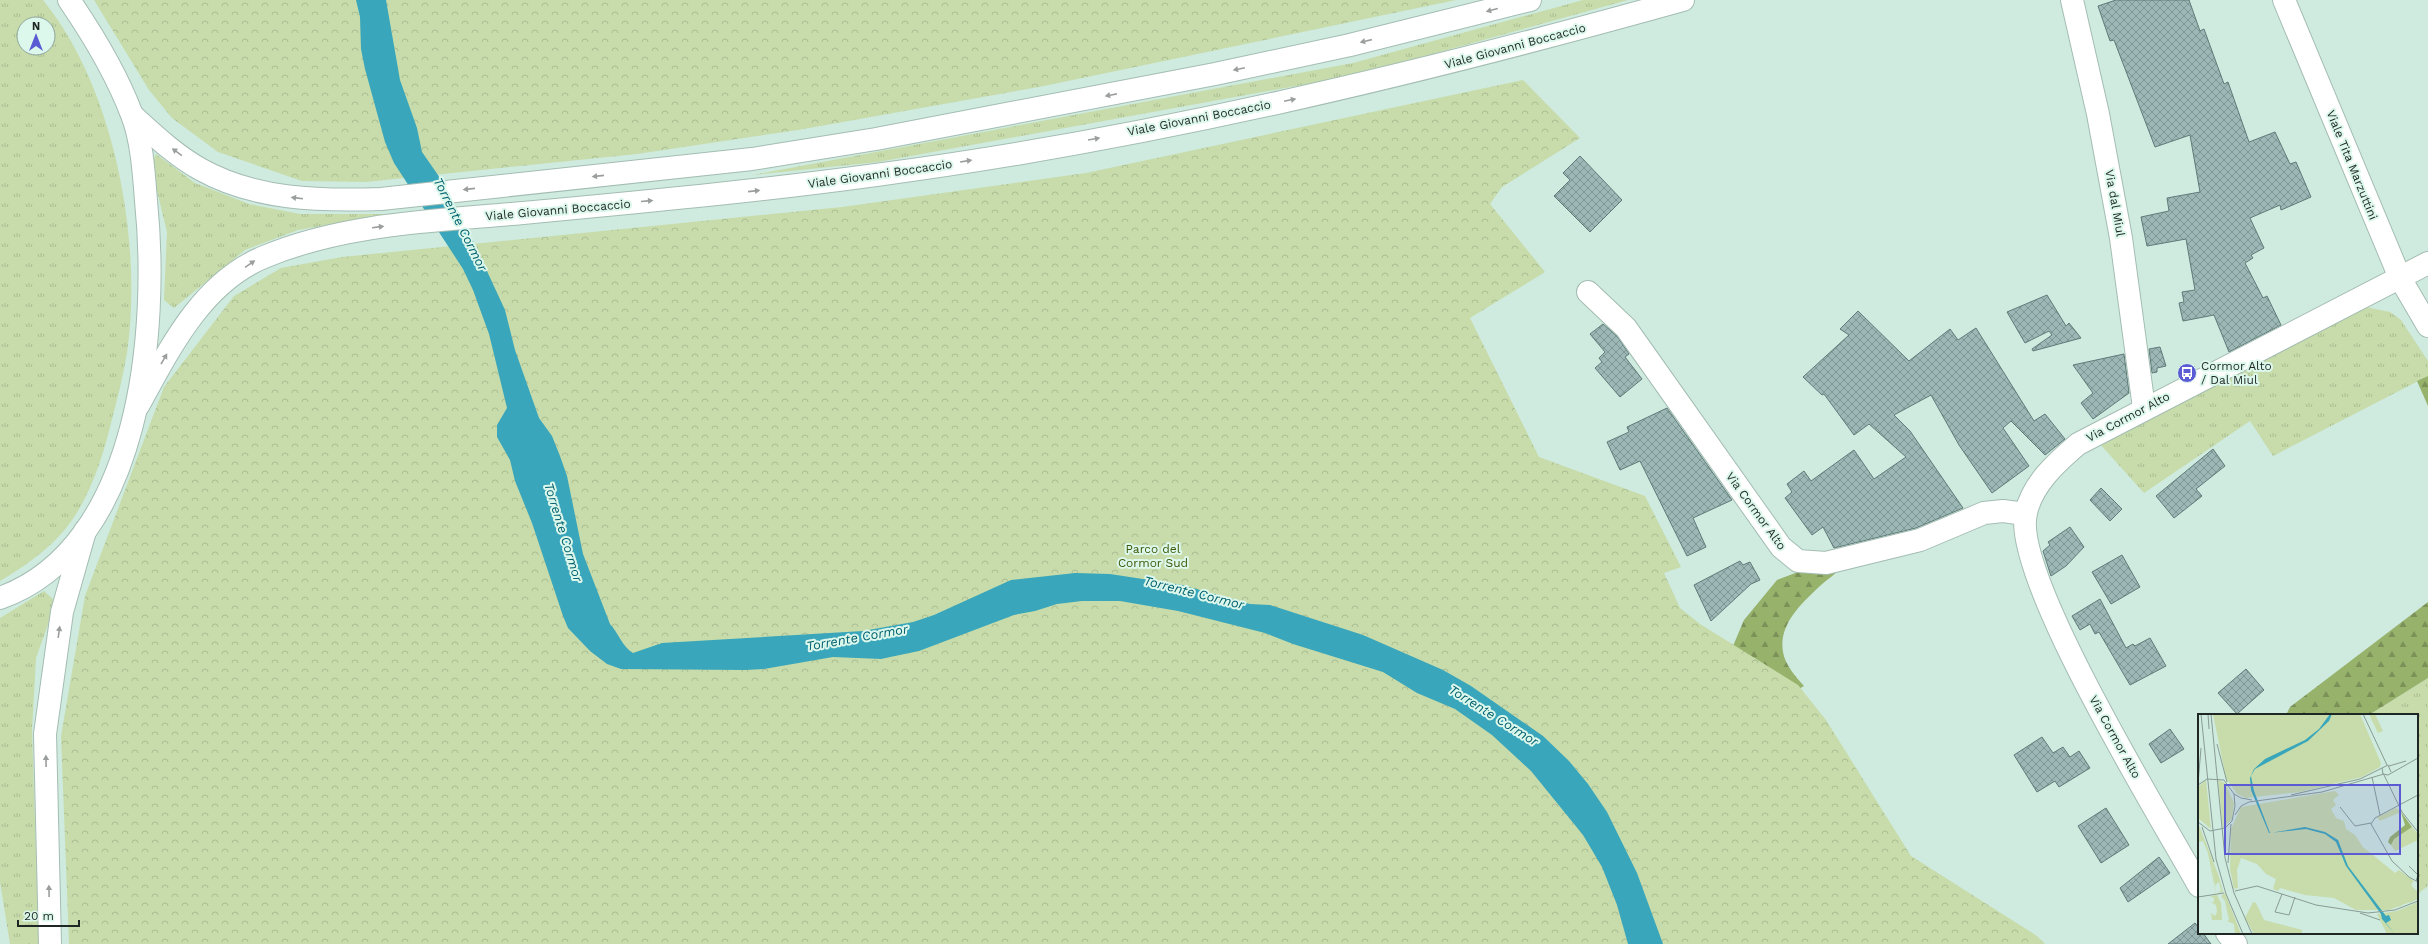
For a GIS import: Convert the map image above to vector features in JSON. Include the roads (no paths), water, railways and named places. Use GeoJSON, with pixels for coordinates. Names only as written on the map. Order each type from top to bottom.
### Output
{"type":"FeatureCollection","features":[{"type":"Feature","properties":{"kind":"main road"},"geometry":{"type":"LineString","coordinates":[[0,598],[12,593],[48,572],[86,531],[106,496],[128,441],[138,406],[148,342],[151,285],[149,226],[144,176],[133,116],[102,54],[69,0]]}},
{"type":"Feature","properties":{"kind":"main road"},"geometry":{"type":"LineString","coordinates":[[133,116],[160,140],[199,168],[225,181],[259,191],[296,198],[336,201],[381,199],[706,164],[814,149],[1081,101],[1342,46],[1530,0]]}},
{"type":"Feature","properties":{"kind":"main road","name":"Viale Giovanni Boccaccio"},"geometry":{"type":"LineString","coordinates":[[138,406],[191,315],[228,279],[258,259],[340,232],[715,195],[882,175],[1167,126],[1352,88],[1496,51],[1683,0]]}},
{"type":"Feature","properties":{"kind":"main road","name":"Via dal Miul"},"geometry":{"type":"LineString","coordinates":[[2072,0],[2098,114],[2122,238],[2144,408]]}},
{"type":"Feature","properties":{"kind":"main road","name":"Viale Tita Marzuttini"},"geometry":{"type":"LineString","coordinates":[[2284,0],[2400,278],[2428,326]]}},
{"type":"Feature","properties":{"kind":"main road","name":"Via Cormor Alto"},"geometry":{"type":"LineString","coordinates":[[2198,884],[2085,684],[2041,588],[2024,534],[2025,514],[2031,497],[2046,475],[2072,448],[2144,408],[2288,337],[2428,263]]}},
{"type":"Feature","properties":{"kind":"main road","name":"Via Cormor Alto"},"geometry":{"type":"LineString","coordinates":[[1588,292],[1626,328],[1781,547],[1798,560],[1826,563],[1920,540],[1984,513],[2003,511],[2025,514]]}},
{"type":"Feature","properties":{"kind":"main road"},"geometry":{"type":"LineString","coordinates":[[50,944],[46,734],[62,612],[86,531]]}},
{"type":"Feature","properties":{"kind":"main road"},"geometry":{"type":"LineString","coordinates":[[2228,934],[2236,944]]}},
{"type":"Feature","properties":{"kind":"water","name":"Torrente Cormor"},"geometry":{"type":"Polygon","coordinates":[[[356,0],[386,0],[400,80],[417,128],[422,152],[438,175],[474,243],[505,310],[515,350],[539,418],[552,436],[567,476],[583,554],[610,624],[626,647],[633,653],[662,643],[863,631],[913,622],[934,615],[1011,580],[1075,573],[1110,574],[1182,585],[1250,604],[1270,605],[1363,635],[1443,670],[1471,686],[1543,736],[1569,761],[1588,784],[1607,812],[1637,873],[1663,944],[1628,944],[1617,905],[1602,867],[1583,835],[1531,771],[1492,735],[1455,709],[1417,693],[1383,672],[1293,644],[1265,633],[1178,611],[1120,601],[1082,601],[1057,604],[1035,611],[1014,615],[919,651],[881,659],[833,657],[764,669],[745,670],[621,669],[607,664],[590,651],[568,628],[563,616],[532,523],[515,481],[510,460],[497,437],[497,425],[507,408],[489,334],[473,290],[463,269],[394,163],[385,142],[365,69],[361,49],[360,17],[356,0]]]}},
{"type":"Feature","properties":{"kind":"place","name":"Cormor Alto / Dal Miul"},"geometry":{"type":"Point","coordinates":[2187,373]}},
{"type":"Feature","properties":{"kind":"park label","name":"Parco del Cormor Sud"},"geometry":{"type":"Point","coordinates":[1153,556]}}]}
